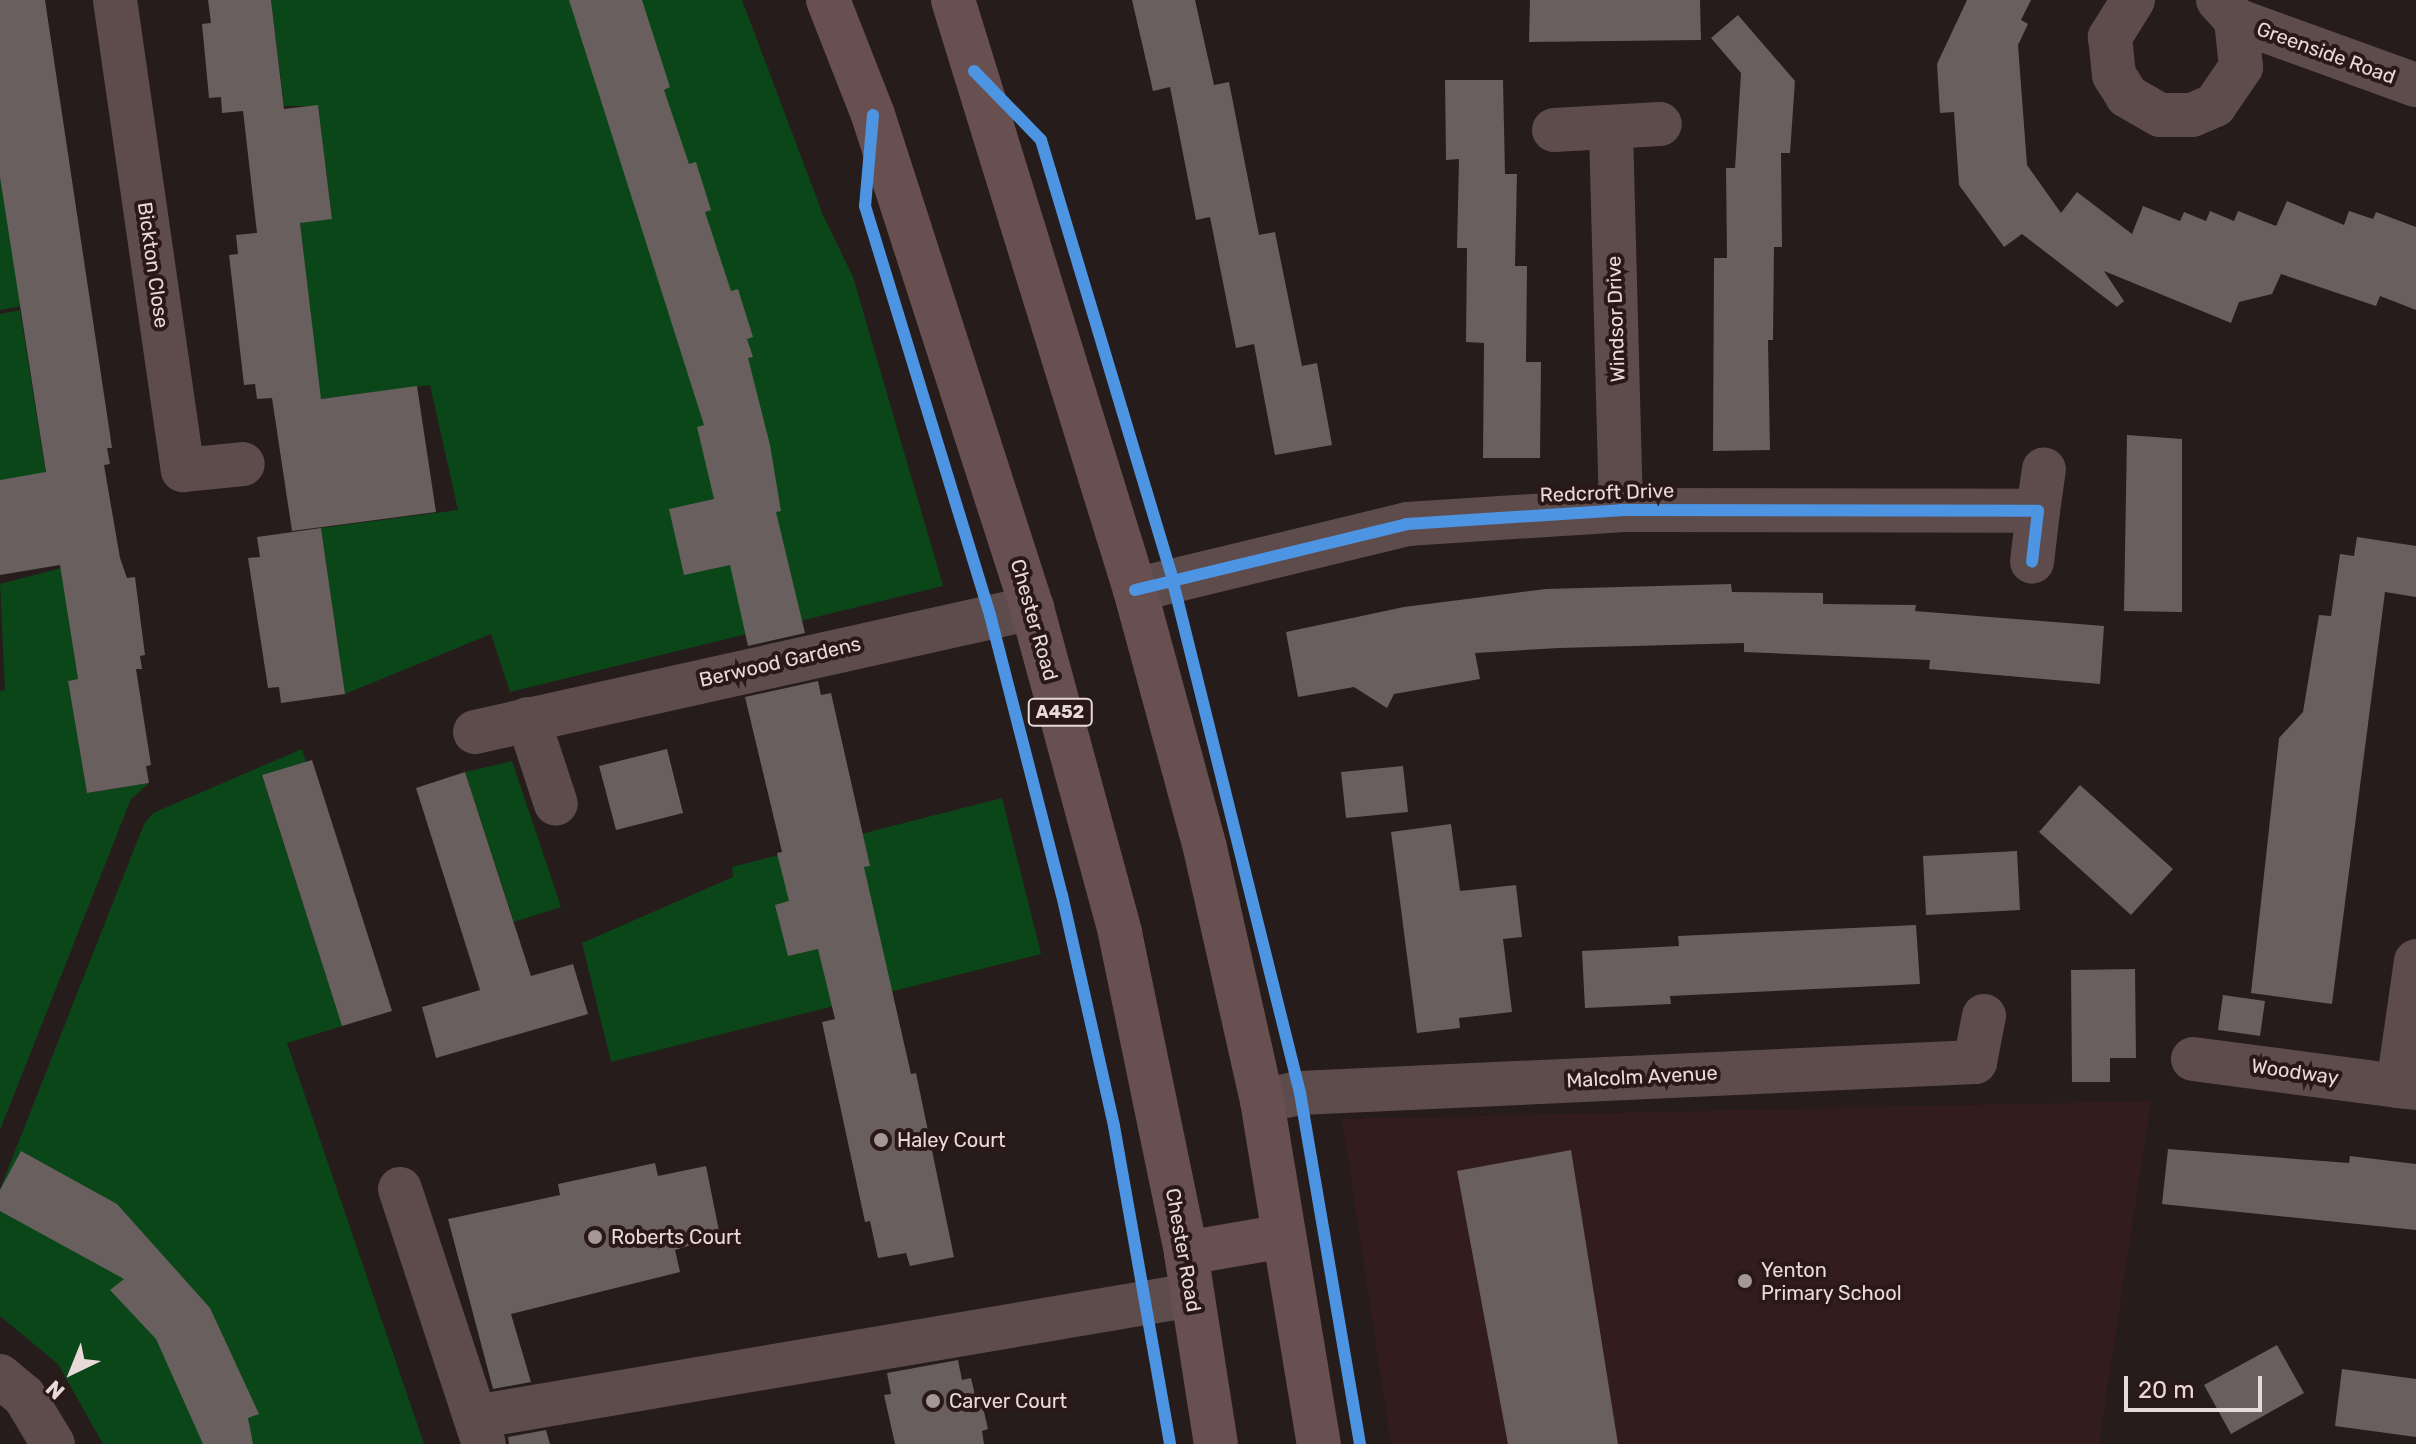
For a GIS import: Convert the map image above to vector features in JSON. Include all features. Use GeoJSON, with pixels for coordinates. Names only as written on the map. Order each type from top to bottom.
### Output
{"type":"FeatureCollection","features":[{"type":"Feature","properties":{"kind":"highway","name":"Chester Road"},"geometry":{"type":"LineString","coordinates":[[828,0],[873,115],[1032,608],[1120,933],[1186,1253],[1216,1444]]}},
{"type":"Feature","properties":{"kind":"highway"},"geometry":{"type":"LineString","coordinates":[[953,0],[1135,590],[1205,848],[1262,1101],[1319,1444]]}},
{"type":"Feature","properties":{"kind":"highway"},"geometry":{"type":"LineString","coordinates":[[1186,1253],[1284,1236]]}},
{"type":"Feature","properties":{"kind":"street","name":"Bickton Close"},"geometry":{"type":"LineString","coordinates":[[115,0],[183,470],[243,464]]}},
{"type":"Feature","properties":{"kind":"street","name":"Greenside Road"},"geometry":{"type":"LineString","coordinates":[[2133,0],[2110,37],[2114,75],[2127,96],[2160,115],[2192,115],[2215,105],[2241,67],[2227,10]]}},
{"type":"Feature","properties":{"kind":"street","name":"Greenside Road"},"geometry":{"type":"LineString","coordinates":[[2227,10],[2416,85]]}},
{"type":"Feature","properties":{"kind":"street"},"geometry":{"type":"LineString","coordinates":[[1554,130],[1660,124]]}},
{"type":"Feature","properties":{"kind":"street","name":"Windsor Drive"},"geometry":{"type":"LineString","coordinates":[[1611,129],[1621,510]]}},
{"type":"Feature","properties":{"kind":"street"},"geometry":{"type":"LineString","coordinates":[[2032,562],[2044,469]]}},
{"type":"Feature","properties":{"kind":"street","name":"Redcroft Drive"},"geometry":{"type":"LineString","coordinates":[[1135,590],[1407,524],[1621,510],[2038,511]]}},
{"type":"Feature","properties":{"kind":"street","name":"Berwood Gardens"},"geometry":{"type":"LineString","coordinates":[[475,732],[1032,608]]}},
{"type":"Feature","properties":{"kind":"street"},"geometry":{"type":"LineString","coordinates":[[528,719],[556,804]]}},
{"type":"Feature","properties":{"kind":"street","name":"Woodway"},"geometry":{"type":"LineString","coordinates":[[2193,1059],[2407,1087],[2416,961]]}},
{"type":"Feature","properties":{"kind":"street","name":"Malcolm Avenue"},"geometry":{"type":"LineString","coordinates":[[1262,1101],[1300,1093],[1975,1062],[1984,1016]]}},
{"type":"Feature","properties":{"kind":"street"},"geometry":{"type":"LineString","coordinates":[[400,1189],[480,1431],[1192,1295]]}},
{"type":"Feature","properties":{"kind":"street"},"geometry":{"type":"LineString","coordinates":[[0,1376],[24,1396],[53,1444]]}},
{"type":"Feature","properties":{"kind":"shaded area","name":"Yenton Primary School"},"geometry":{"type":"Polygon","coordinates":[[[2151,1101],[2099,1444],[1391,1444],[1342,1119],[2151,1101]]]}},
{"type":"Feature","properties":{"kind":"green space"},"geometry":{"type":"Polygon","coordinates":[[[271,0],[742,0],[823,215],[853,277],[943,586],[510,692],[491,634],[345,694],[321,528],[458,510],[430,385],[320,399],[300,223],[332,218],[318,106],[284,106],[271,0]]]}},
{"type":"Feature","properties":{"kind":"green space"},"geometry":{"type":"Polygon","coordinates":[[[0,177],[22,306],[0,310],[0,177]]]}},
{"type":"Feature","properties":{"kind":"green space"},"geometry":{"type":"Polygon","coordinates":[[[20,310],[46,475],[0,480],[0,314],[20,310]]]}},
{"type":"Feature","properties":{"kind":"green space"},"geometry":{"type":"Polygon","coordinates":[[[61,568],[78,679],[68,681],[87,793],[149,783],[131,799],[0,1130],[0,691],[5,690],[0,584],[61,568]]]}},
{"type":"Feature","properties":{"kind":"green space"},"geometry":{"type":"Polygon","coordinates":[[[302,749],[306,762],[262,776],[342,1026],[287,1043],[424,1444],[103,1444],[58,1364],[0,1316],[0,1189],[144,824],[153,813],[302,749]]]}},
{"type":"Feature","properties":{"kind":"green space"},"geometry":{"type":"Polygon","coordinates":[[[512,761],[561,907],[514,922],[465,772],[512,761]]]}},
{"type":"Feature","properties":{"kind":"green space"},"geometry":{"type":"Polygon","coordinates":[[[1002,798],[1041,954],[611,1062],[582,943],[733,877],[732,867],[1002,798]]]}},
{"type":"Feature","properties":{"kind":"building"},"geometry":{"type":"Polygon","coordinates":[[[0,0],[45,0],[112,448],[107,448],[110,464],[104,465],[120,558],[127,578],[135,577],[145,655],[140,656],[142,669],[136,669],[151,765],[146,766],[149,783],[87,793],[68,681],[78,679],[60,565],[0,575],[0,480],[46,472],[0,177],[0,0]]]}},
{"type":"Feature","properties":{"kind":"building"},"geometry":{"type":"Polygon","coordinates":[[[208,0],[271,0],[284,109],[318,105],[332,219],[300,223],[321,399],[417,386],[436,512],[292,531],[272,398],[257,399],[255,384],[244,385],[229,255],[238,254],[236,235],[257,233],[243,111],[222,113],[221,97],[209,98],[202,24],[211,23],[208,0]]]}},
{"type":"Feature","properties":{"kind":"building"},"geometry":{"type":"Polygon","coordinates":[[[569,0],[642,0],[670,87],[664,90],[689,164],[696,162],[711,210],[705,212],[731,291],[738,289],[753,337],[747,339],[753,357],[748,358],[770,445],[781,511],[776,512],[805,633],[748,646],[730,565],[684,575],[669,509],[714,499],[697,427],[704,425],[569,0]]]}},
{"type":"Feature","properties":{"kind":"building"},"geometry":{"type":"Polygon","coordinates":[[[1132,0],[1195,0],[1214,85],[1229,82],[1259,235],[1275,232],[1302,366],[1317,363],[1332,445],[1275,455],[1254,344],[1236,348],[1210,217],[1196,220],[1170,87],[1153,91],[1132,0]]]}},
{"type":"Feature","properties":{"kind":"building"},"geometry":{"type":"Polygon","coordinates":[[[1530,0],[1700,0],[1701,40],[1529,42],[1530,0]]]}},
{"type":"Feature","properties":{"kind":"building"},"geometry":{"type":"Polygon","coordinates":[[[1967,0],[2031,0],[2021,20],[2028,24],[2018,45],[2027,165],[2061,213],[2077,192],[2132,234],[2143,206],[2180,221],[2184,212],[2206,221],[2210,211],[2234,221],[2238,211],[2276,226],[2287,201],[2344,225],[2349,211],[2373,219],[2376,212],[2416,227],[2416,310],[2380,296],[2376,306],[2281,274],[2272,294],[2239,302],[2231,323],[2104,271],[2124,301],[2117,307],[2022,234],[2004,247],[1959,185],[1954,112],[1940,113],[1937,64],[1967,0]]]}},
{"type":"Feature","properties":{"kind":"building"},"geometry":{"type":"Polygon","coordinates":[[[1738,15],[1795,81],[1790,153],[1781,153],[1782,247],[1774,247],[1773,340],[1768,340],[1770,450],[1713,451],[1714,258],[1727,258],[1726,168],[1735,168],[1741,73],[1711,38],[1738,15]]]}},
{"type":"Feature","properties":{"kind":"building"},"geometry":{"type":"Polygon","coordinates":[[[1445,80],[1503,80],[1505,174],[1517,174],[1515,266],[1527,266],[1526,362],[1541,362],[1540,458],[1483,458],[1484,343],[1466,342],[1467,248],[1457,248],[1459,159],[1446,160],[1445,80]]]}},
{"type":"Feature","properties":{"kind":"building"},"geometry":{"type":"Polygon","coordinates":[[[2127,435],[2182,439],[2182,612],[2124,611],[2127,435]]]}},
{"type":"Feature","properties":{"kind":"building"},"geometry":{"type":"Polygon","coordinates":[[[321,528],[345,694],[281,703],[279,687],[268,688],[248,558],[260,557],[257,537],[321,528]]]}},
{"type":"Feature","properties":{"kind":"building"},"geometry":{"type":"Polygon","coordinates":[[[2357,537],[2416,546],[2416,597],[2385,592],[2332,1004],[2251,993],[2279,738],[2303,712],[2319,615],[2331,616],[2340,554],[2354,556],[2357,537]]]}},
{"type":"Feature","properties":{"kind":"building"},"geometry":{"type":"Polygon","coordinates":[[[1731,584],[1732,592],[1823,593],[1823,604],[1916,605],[1915,611],[2104,626],[2100,684],[1929,669],[1930,660],[1744,652],[1744,643],[1559,648],[1475,653],[1480,679],[1394,694],[1387,708],[1354,687],[1298,697],[1286,632],[1404,607],[1546,589],[1731,584]]]}},
{"type":"Feature","properties":{"kind":"building"},"geometry":{"type":"Polygon","coordinates":[[[818,681],[821,695],[831,693],[870,866],[864,867],[911,1074],[916,1073],[954,1257],[910,1266],[906,1253],[878,1258],[870,1221],[865,1222],[822,1022],[835,1019],[818,949],[788,956],[775,905],[789,901],[777,853],[782,852],[745,697],[818,681]]]}},
{"type":"Feature","properties":{"kind":"building"},"geometry":{"type":"Polygon","coordinates":[[[667,749],[683,813],[616,830],[599,766],[667,749]]]}},
{"type":"Feature","properties":{"kind":"building"},"geometry":{"type":"Polygon","coordinates":[[[312,760],[392,1011],[342,1026],[262,775],[312,760]]]}},
{"type":"Feature","properties":{"kind":"building"},"geometry":{"type":"Polygon","coordinates":[[[1403,766],[1408,812],[1346,818],[1341,772],[1403,766]]]}},
{"type":"Feature","properties":{"kind":"building"},"geometry":{"type":"Polygon","coordinates":[[[465,772],[531,976],[573,964],[588,1014],[436,1058],[422,1007],[480,990],[416,788],[465,772]]]}},
{"type":"Feature","properties":{"kind":"building"},"geometry":{"type":"Polygon","coordinates":[[[2080,785],[2173,869],[2131,915],[2039,832],[2080,785]]]}},
{"type":"Feature","properties":{"kind":"building"},"geometry":{"type":"Polygon","coordinates":[[[1451,824],[1460,891],[1516,885],[1522,937],[1503,939],[1512,1012],[1459,1018],[1460,1028],[1417,1033],[1391,832],[1451,824]]]}},
{"type":"Feature","properties":{"kind":"building"},"geometry":{"type":"Polygon","coordinates":[[[2017,851],[2020,910],[1926,915],[1923,856],[2017,851]]]}},
{"type":"Feature","properties":{"kind":"building"},"geometry":{"type":"Polygon","coordinates":[[[1916,925],[1920,984],[1670,996],[1671,1004],[1585,1008],[1582,951],[1679,946],[1678,936],[1916,925]]]}},
{"type":"Feature","properties":{"kind":"building"},"geometry":{"type":"Polygon","coordinates":[[[2135,969],[2136,1058],[2110,1058],[2110,1082],[2072,1082],[2071,970],[2135,969]]]}},
{"type":"Feature","properties":{"kind":"building"},"geometry":{"type":"Polygon","coordinates":[[[2223,995],[2265,1001],[2260,1036],[2218,1030],[2223,995]]]}},
{"type":"Feature","properties":{"kind":"building"},"geometry":{"type":"Polygon","coordinates":[[[2168,1149],[2349,1163],[2350,1156],[2416,1164],[2416,1230],[2162,1204],[2168,1149]]]}},
{"type":"Feature","properties":{"kind":"building"},"geometry":{"type":"Polygon","coordinates":[[[1571,1150],[1618,1444],[1508,1444],[1457,1171],[1571,1150]]]}},
{"type":"Feature","properties":{"kind":"building"},"geometry":{"type":"Polygon","coordinates":[[[21,1151],[117,1204],[210,1308],[259,1414],[248,1418],[253,1444],[203,1444],[156,1339],[110,1290],[124,1279],[0,1211],[0,1190],[21,1151]]]}},
{"type":"Feature","properties":{"kind":"building"},"geometry":{"type":"Polygon","coordinates":[[[655,1163],[658,1176],[706,1166],[720,1236],[675,1250],[680,1272],[511,1314],[531,1382],[493,1389],[448,1219],[560,1195],[558,1184],[655,1163]]]}},
{"type":"Feature","properties":{"kind":"building"},"geometry":{"type":"Polygon","coordinates":[[[2277,1345],[2304,1393],[2231,1434],[2204,1385],[2277,1345]]]}},
{"type":"Feature","properties":{"kind":"building","name":"Carver Court"},"geometry":{"type":"Polygon","coordinates":[[[958,1360],[962,1380],[971,1378],[975,1395],[980,1394],[988,1429],[982,1431],[984,1444],[895,1444],[884,1395],[891,1394],[887,1373],[958,1360]]]}},
{"type":"Feature","properties":{"kind":"building"},"geometry":{"type":"Polygon","coordinates":[[[2342,1369],[2416,1379],[2416,1437],[2335,1426],[2342,1369]]]}},
{"type":"Feature","properties":{"kind":"building"},"geometry":{"type":"Polygon","coordinates":[[[546,1430],[550,1444],[509,1444],[508,1437],[546,1430]]]}},
{"type":"Feature","properties":{"kind":"cycle path"},"geometry":{"type":"LineString","coordinates":[[974,71],[1041,140],[1172,578],[1300,1093],[1360,1444]]}},
{"type":"Feature","properties":{"kind":"cycle path"},"geometry":{"type":"LineString","coordinates":[[873,115],[865,206],[990,615],[1062,895],[1114,1126],[1170,1444]]}},
{"type":"Feature","properties":{"kind":"cycle path"},"geometry":{"type":"LineString","coordinates":[[1135,590],[1407,524],[1621,510],[2038,511],[2032,562]]}},
{"type":"Feature","properties":{"kind":"place","name":"Haley Court"},"geometry":{"type":"Point","coordinates":[881,1140]}},
{"type":"Feature","properties":{"kind":"place","name":"Roberts Court"},"geometry":{"type":"Point","coordinates":[595,1237]}},
{"type":"Feature","properties":{"kind":"place","name":"Yenton Primary School"},"geometry":{"type":"Point","coordinates":[1745,1281]}},
{"type":"Feature","properties":{"kind":"place","name":"Carver Court"},"geometry":{"type":"Point","coordinates":[933,1401]}}]}
